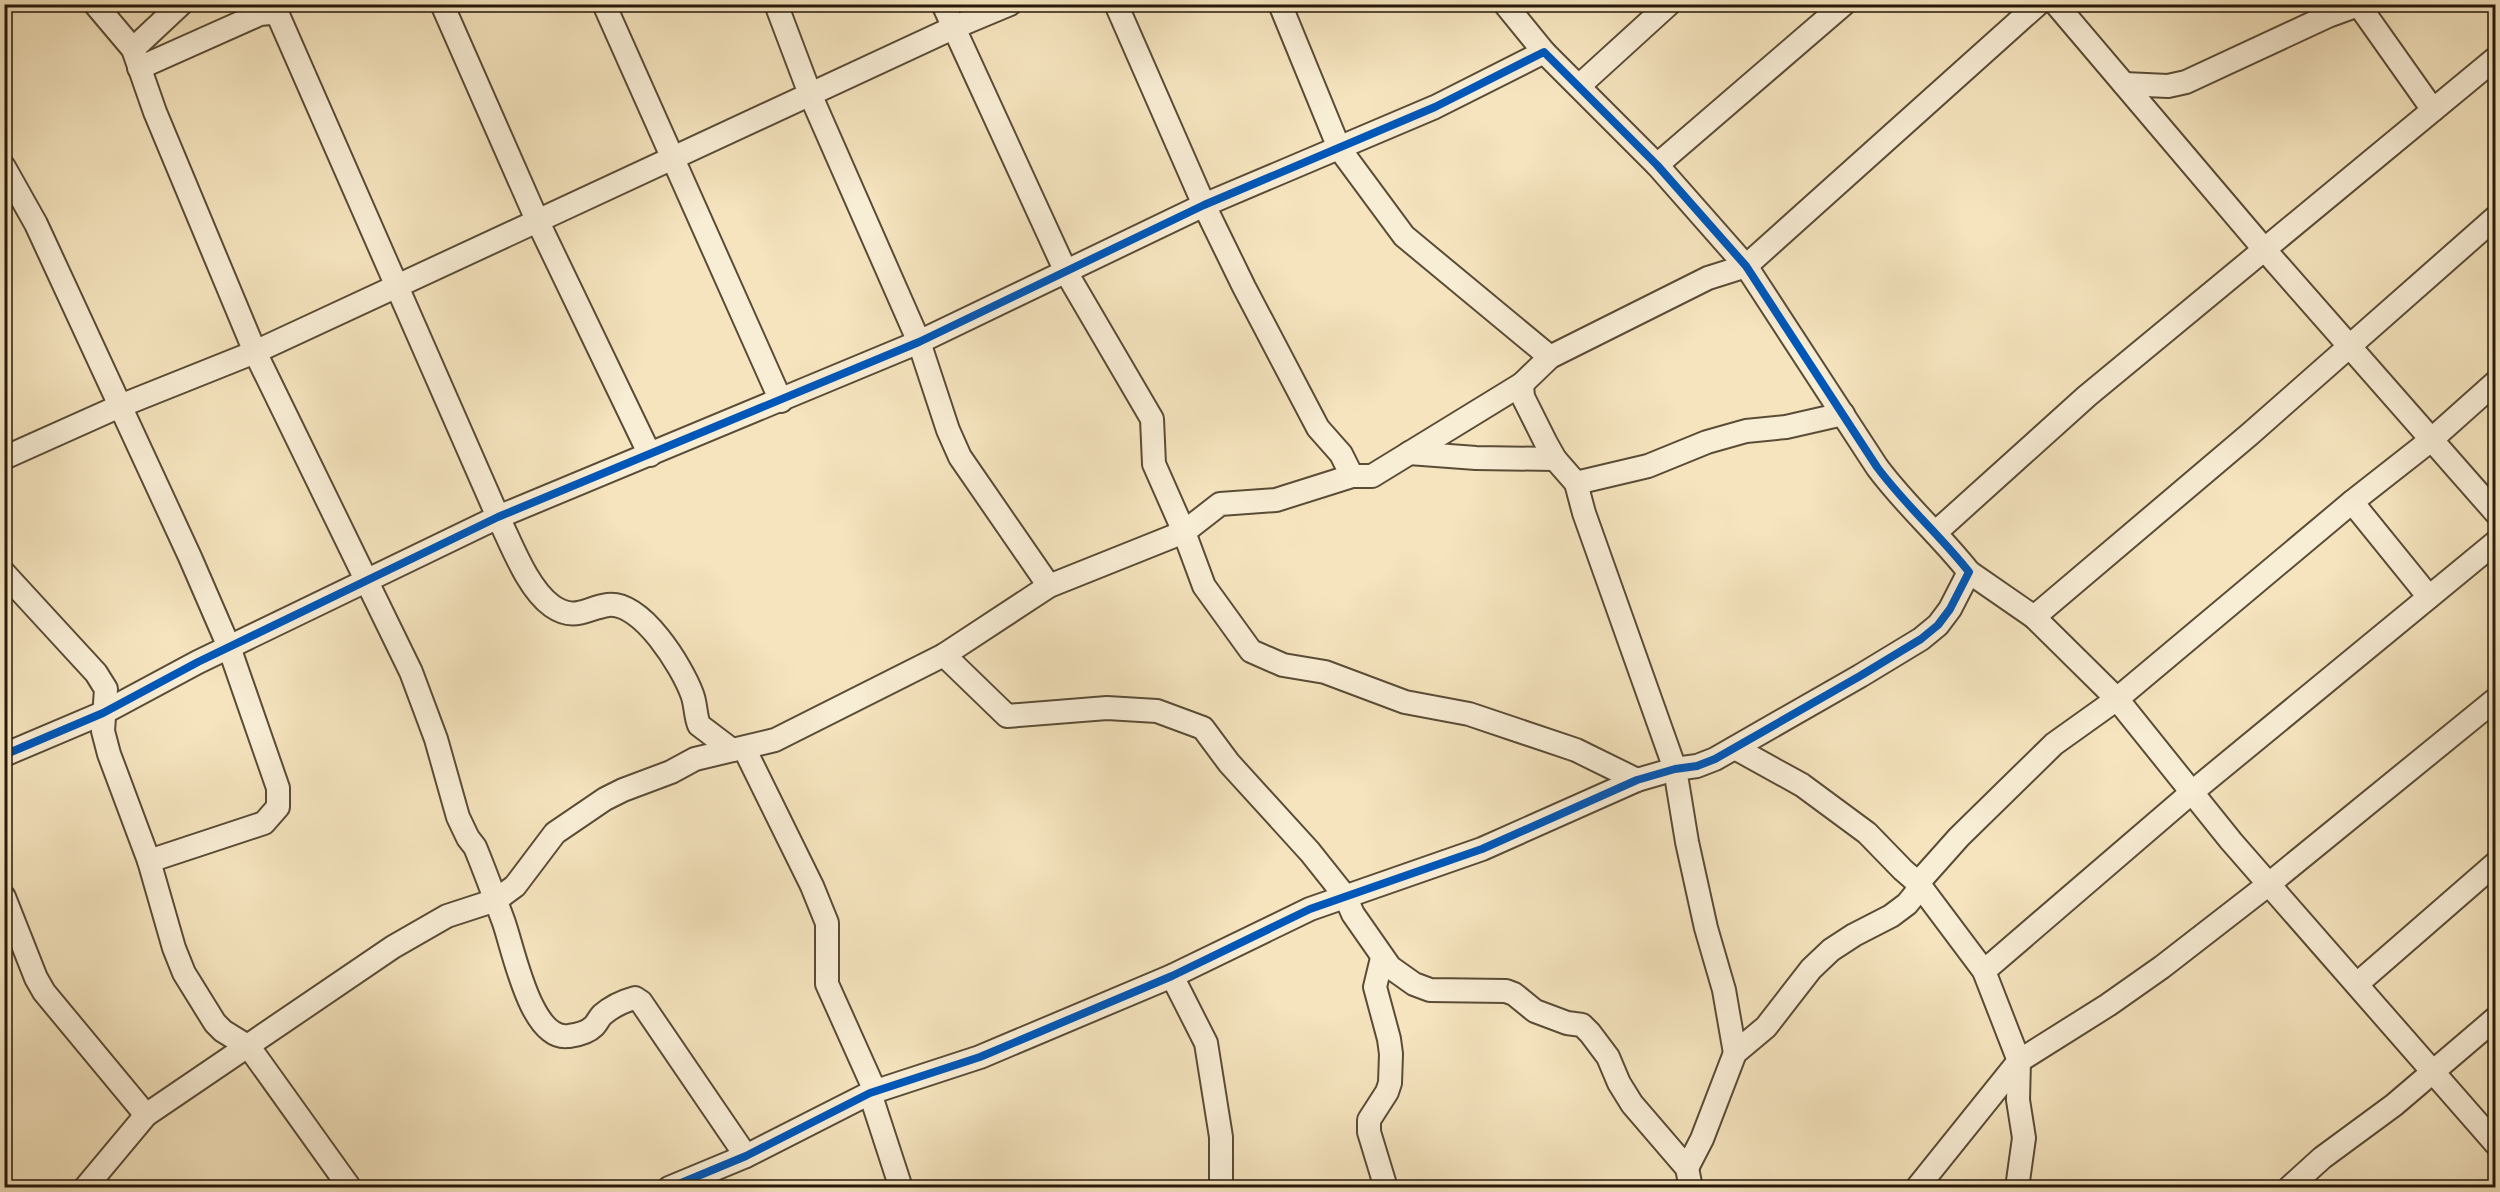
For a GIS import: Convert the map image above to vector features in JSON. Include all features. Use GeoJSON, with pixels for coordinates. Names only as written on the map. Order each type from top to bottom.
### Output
{"type":"FeatureCollection","features":[{"type":"Feature","properties":{"kind":"street"},"geometry":{"type":"LineString","coordinates":[[95,4],[136,58],[155,112],[255,352],[368,581],[421,698],[436,739],[458,817],[475,848],[496,900],[525,993],[546,1026],[557,1035],[567,1037],[579,1035],[595,1025],[604,1014],[634,998],[641,1002],[746,1156]]}},
{"type":"Feature","properties":{"kind":"street"},"geometry":{"type":"LineString","coordinates":[[136,58],[181,4]]}},
{"type":"Feature","properties":{"kind":"street"},"geometry":{"type":"LineString","coordinates":[[442,4],[537,220],[650,455]]}},
{"type":"Feature","properties":{"kind":"street"},"geometry":{"type":"LineString","coordinates":[[604,4],[670,158],[781,401]]}},
{"type":"Feature","properties":{"kind":"street"},"geometry":{"type":"LineString","coordinates":[[776,4],[810,94],[919,342],[937,401],[960,457],[1049,586]]}},
{"type":"Feature","properties":{"kind":"street"},"geometry":{"type":"LineString","coordinates":[[943,4],[1066,272],[1152,419],[1154,464],[1184,532],[1204,586],[1251,651],[1283,665],[1325,672],[1405,702],[1469,714],[1576,750],[1637,780]]}},
{"type":"Feature","properties":{"kind":"street"},"geometry":{"type":"LineString","coordinates":[[4,458],[120,406],[255,352],[954,27],[1010,4]]}},
{"type":"Feature","properties":{"kind":"street"},"geometry":{"type":"LineString","coordinates":[[1116,4],[1204,205],[1244,287],[1318,428],[1341,454],[1352,476]]}},
{"type":"Feature","properties":{"kind":"street"},"geometry":{"type":"LineString","coordinates":[[1280,4],[1340,148],[1404,236],[1550,357]]}},
{"type":"Feature","properties":{"kind":"street"},"geometry":{"type":"LineString","coordinates":[[1505,4],[1544,52],[1657,165],[1746,266],[1893,489],[1969,572],[2034,617],[2117,699],[2269,884],[2496,1144]]}},
{"type":"Feature","properties":{"kind":"street"},"geometry":{"type":"LineString","coordinates":[[1579,86],[1669,4]]}},
{"type":"Feature","properties":{"kind":"street"},"geometry":{"type":"LineString","coordinates":[[1657,165],[1844,4]]}},
{"type":"Feature","properties":{"kind":"street"},"geometry":{"type":"LineString","coordinates":[[85,1188],[146,1115],[393,947],[447,916],[496,900],[515,886],[555,833],[584,812],[623,790],[650,782],[695,759],[774,740],[944,655],[1049,586],[1184,532],[1220,504],[1276,500],[1352,476],[1372,476],[1522,384],[1550,357],[1708,278],[1746,266],[2038,4]]}},
{"type":"Feature","properties":{"kind":"street"},"geometry":{"type":"LineString","coordinates":[[2056,4],[2264,249],[2496,513]]}},
{"type":"Feature","properties":{"kind":"street"},"geometry":{"type":"LineString","coordinates":[[2124,84],[2168,86],[2186,82],[2328,16],[2360,5],[2433,110]]}},
{"type":"Feature","properties":{"kind":"street"},"geometry":{"type":"LineString","coordinates":[[136,58],[260,14],[278,15],[498,517],[534,585],[553,606],[567,614],[584,614],[608,605],[622,606],[642,619],[676,663],[693,696],[699,725],[738,749],[812,886],[827,923],[826,984],[873,1092],[901,1188]]}},
{"type":"Feature","properties":{"kind":"street"},"geometry":{"type":"LineString","coordinates":[[4,755],[103,713],[229,647],[498,517],[919,342],[1204,205],[1435,107],[1544,52]]}},
{"type":"Feature","properties":{"kind":"street"},"geometry":{"type":"LineString","coordinates":[[1935,533],[2087,396],[2496,58]]}},
{"type":"Feature","properties":{"kind":"street"},"geometry":{"type":"LineString","coordinates":[[4,167],[36,224],[159,488],[229,647],[273,771],[279,800],[278,807],[264,823],[149,861]]}},
{"type":"Feature","properties":{"kind":"street"},"geometry":{"type":"LineString","coordinates":[[2034,617],[2250,434],[2496,217]]}},
{"type":"Feature","properties":{"kind":"street"},"geometry":{"type":"LineString","coordinates":[[1689,1178],[1735,1053],[1766,1027],[1811,969],[1831,950],[1891,916],[1907,904],[1916,893],[1918,883],[1959,837],[2054,744],[2117,699],[2352,502],[2431,440],[2496,382]]}},
{"type":"Feature","properties":{"kind":"street"},"geometry":{"type":"LineString","coordinates":[[1522,384],[1523,398],[1555,459],[1576,483],[1584,513],[1675,769],[1687,842],[1706,928],[1724,990],[1735,1053]]}},
{"type":"Feature","properties":{"kind":"street"},"geometry":{"type":"LineString","coordinates":[[1576,483],[1648,466],[1707,442],[1746,431],[1786,427],[1844,414]]}},
{"type":"Feature","properties":{"kind":"street"},"geometry":{"type":"LineString","coordinates":[[1409,453],[1476,458],[1555,459]]}},
{"type":"Feature","properties":{"kind":"street"},"geometry":{"type":"LineString","coordinates":[[2352,502],[2429,597]]}},
{"type":"Feature","properties":{"kind":"street"},"geometry":{"type":"LineString","coordinates":[[1984,971],[2192,793],[2496,542]]}},
{"type":"Feature","properties":{"kind":"street"},"geometry":{"type":"LineString","coordinates":[[669,1188],[746,1156],[873,1092],[980,1058],[1172,976],[1310,909],[1482,849],[1637,780],[1675,769],[1697,766],[1735,748],[1922,639],[1938,625],[1950,609],[1969,572]]}},
{"type":"Feature","properties":{"kind":"street"},"geometry":{"type":"LineString","coordinates":[[4,573],[96,673],[106,689],[103,731],[109,754],[149,861],[174,948],[184,973],[215,1023],[223,1031],[249,1047],[350,1188]]}},
{"type":"Feature","properties":{"kind":"street"},"geometry":{"type":"LineString","coordinates":[[944,655],[1007,716],[1107,708],[1157,711],[1203,728],[1229,763],[1278,814],[1345,896],[1353,914],[1382,958],[1402,977],[1430,990],[1506,991],[1548,1017],[1582,1025],[1608,1057],[1619,1083],[1632,1104],[1689,1178]]}},
{"type":"Feature","properties":{"kind":"street"},"geometry":{"type":"LineString","coordinates":[[1917,1188],[2019,1061],[2117,999],[2269,884],[2496,699]]}},
{"type":"Feature","properties":{"kind":"street"},"geometry":{"type":"LineString","coordinates":[[1735,748],[1826,801],[1867,833],[1918,883],[1984,971],[2019,1061],[2019,1100],[2024,1138],[2017,1188]]}},
{"type":"Feature","properties":{"kind":"street"},"geometry":{"type":"LineString","coordinates":[[2357,984],[2496,863]]}},
{"type":"Feature","properties":{"kind":"street"},"geometry":{"type":"LineString","coordinates":[[4,897],[36,978],[44,992],[146,1115]]}},
{"type":"Feature","properties":{"kind":"street"},"geometry":{"type":"LineString","coordinates":[[1382,958],[1375,987],[1390,1047],[1390,1083],[1388,1092],[1370,1120],[1369,1132],[1386,1188]]}},
{"type":"Feature","properties":{"kind":"street"},"geometry":{"type":"LineString","coordinates":[[1172,976],[1206,1043],[1221,1137],[1221,1188]]}},
{"type":"Feature","properties":{"kind":"street"},"geometry":{"type":"LineString","coordinates":[[2289,1188],[2322,1158],[2394,1105],[2496,1018]]}},
{"type":"Feature","properties":{"kind":"cycle path"},"geometry":{"type":"LineString","coordinates":[[4,755],[103,713],[198,662],[498,517],[919,342],[1204,205],[1435,107],[1544,52],[1657,165],[1746,266],[1877,467],[1969,572],[1950,609],[1938,625],[1921,639],[1715,759],[1697,766],[1675,769],[1637,780],[1482,849],[1310,909],[1172,976],[980,1057],[870,1093],[746,1156],[669,1188]]}}]}
